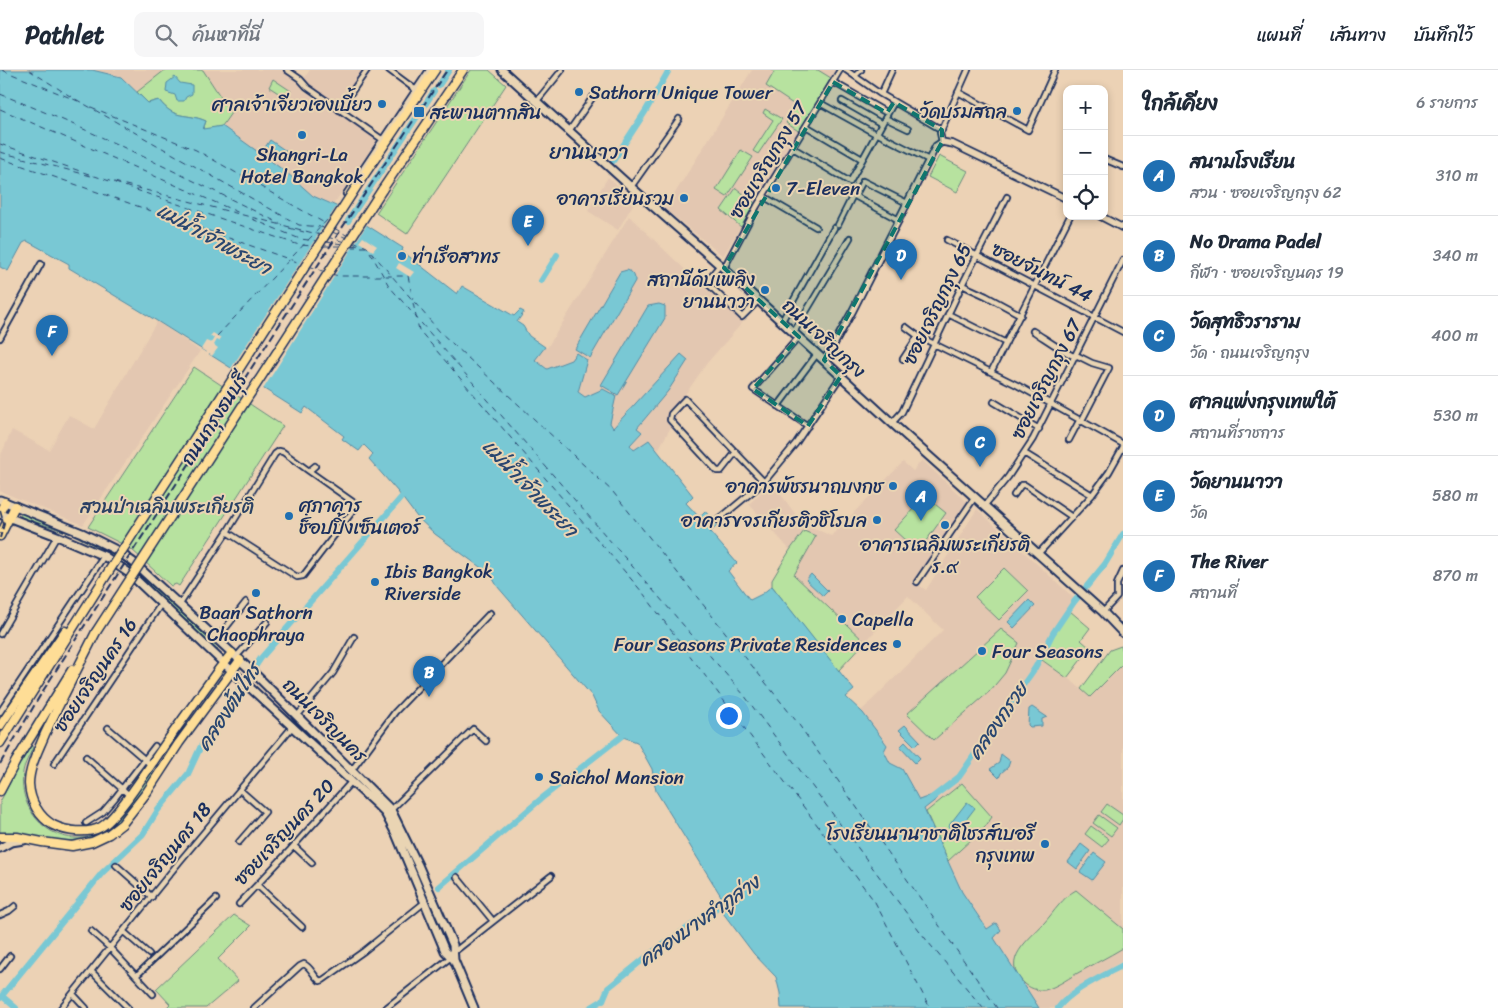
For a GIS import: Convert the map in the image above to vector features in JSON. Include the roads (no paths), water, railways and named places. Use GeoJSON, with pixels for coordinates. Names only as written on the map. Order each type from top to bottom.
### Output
{"type":"FeatureCollection","features":[{"type":"Feature","properties":{"kind":"main road"},"geometry":{"type":"LineString","coordinates":[[0,743],[362,178],[435,70]]}},
{"type":"Feature","properties":{"kind":"main road","name":"ถนนกรุงธนบุรี"},"geometry":{"type":"LineString","coordinates":[[0,791],[16,761],[96,632],[382,190],[463,70]]}},
{"type":"Feature","properties":{"kind":"main road","name":"ถนนเจริญกรุง"},"geometry":{"type":"LineString","coordinates":[[502,70],[631,187],[722,266],[892,423],[1122,630]]}},
{"type":"Feature","properties":{"kind":"main road"},"geometry":{"type":"LineString","coordinates":[[0,513],[2,501]]}},
{"type":"Feature","properties":{"kind":"main road","name":"ถนนเจริญนคร"},"geometry":{"type":"LineString","coordinates":[[2,501],[62,524],[116,550],[149,575],[258,676],[391,810],[418,865],[453,945],[453,956],[474,1008]]}},
{"type":"Feature","properties":{"kind":"main road"},"geometry":{"type":"LineString","coordinates":[[0,536],[15,506]]}},
{"type":"Feature","properties":{"kind":"main road","name":"ถนนเจริญนคร"},"geometry":{"type":"LineString","coordinates":[[0,513],[104,556],[128,573],[385,813],[445,951],[453,956]]}},
{"type":"Feature","properties":{"kind":"main road"},"geometry":{"type":"LineString","coordinates":[[0,726],[55,644],[109,571]]}},
{"type":"Feature","properties":{"kind":"main road"},"geometry":{"type":"LineString","coordinates":[[96,632],[38,750],[29,784],[31,797],[38,811],[54,825],[67,830],[79,831],[101,827],[109,820],[129,795],[149,763],[223,662],[236,657]]}},
{"type":"Feature","properties":{"kind":"main road"},"geometry":{"type":"LineString","coordinates":[[0,837],[17,837],[72,846],[92,842],[122,824],[232,671],[236,657]]}},
{"type":"Feature","properties":{"kind":"main road"},"geometry":{"type":"LineString","coordinates":[[149,763],[161,770]]}},
{"type":"Feature","properties":{"kind":"main road"},"geometry":{"type":"LineString","coordinates":[[0,848],[16,841],[42,842]]}},
{"type":"Feature","properties":{"kind":"street"},"geometry":{"type":"LineString","coordinates":[[287,70],[300,79],[307,87],[383,140]]}},
{"type":"Feature","properties":{"kind":"street"},"geometry":{"type":"LineString","coordinates":[[339,110],[367,70]]}},
{"type":"Feature","properties":{"kind":"street"},"geometry":{"type":"LineString","coordinates":[[388,70],[416,90]]}},
{"type":"Feature","properties":{"kind":"street"},"geometry":{"type":"LineString","coordinates":[[346,194],[429,70]]}},
{"type":"Feature","properties":{"kind":"street"},"geometry":{"type":"LineString","coordinates":[[536,102],[562,70]]}},
{"type":"Feature","properties":{"kind":"street","name":"ซอยเจริญกรุง 57"},"geometry":{"type":"LineString","coordinates":[[759,300],[742,317],[706,282],[722,266],[840,70]]}},
{"type":"Feature","properties":{"kind":"street"},"geometry":{"type":"LineString","coordinates":[[846,70],[880,94],[942,130]]}},
{"type":"Feature","properties":{"kind":"street"},"geometry":{"type":"LineString","coordinates":[[855,76],[861,70]]}},
{"type":"Feature","properties":{"kind":"street"},"geometry":{"type":"LineString","coordinates":[[880,94],[892,70]]}},
{"type":"Feature","properties":{"kind":"street"},"geometry":{"type":"LineString","coordinates":[[942,142],[942,130],[968,70]]}},
{"type":"Feature","properties":{"kind":"street"},"geometry":{"type":"LineString","coordinates":[[958,92],[1028,130],[1056,70]]}},
{"type":"Feature","properties":{"kind":"street"},"geometry":{"type":"LineString","coordinates":[[833,82],[908,129]]}},
{"type":"Feature","properties":{"kind":"street"},"geometry":{"type":"LineString","coordinates":[[570,131],[595,94]]}},
{"type":"Feature","properties":{"kind":"street"},"geometry":{"type":"LineString","coordinates":[[842,101],[882,124]]}},
{"type":"Feature","properties":{"kind":"street"},"geometry":{"type":"LineString","coordinates":[[793,148],[850,182],[894,102]]}},
{"type":"Feature","properties":{"kind":"street"},"geometry":{"type":"LineString","coordinates":[[820,104],[929,160]]}},
{"type":"Feature","properties":{"kind":"street"},"geometry":{"type":"LineString","coordinates":[[631,187],[679,119]]}},
{"type":"Feature","properties":{"kind":"street"},"geometry":{"type":"LineString","coordinates":[[806,126],[862,159]]}},
{"type":"Feature","properties":{"kind":"street"},"geometry":{"type":"LineString","coordinates":[[824,360],[852,312],[936,146],[942,142],[953,144],[1063,197]]}},
{"type":"Feature","properties":{"kind":"street"},"geometry":{"type":"LineString","coordinates":[[1108,161],[1123,167]]}},
{"type":"Feature","properties":{"kind":"street"},"geometry":{"type":"LineString","coordinates":[[782,321],[853,195],[855,196],[863,181],[907,202]]}},
{"type":"Feature","properties":{"kind":"street"},"geometry":{"type":"LineString","coordinates":[[763,196],[816,227]]}},
{"type":"Feature","properties":{"kind":"street"},"geometry":{"type":"LineString","coordinates":[[855,196],[899,220]]}},
{"type":"Feature","properties":{"kind":"street","name":"ซอยเจริญกรุง 65"},"geometry":{"type":"LineString","coordinates":[[892,423],[902,412],[962,285],[1007,197]]}},
{"type":"Feature","properties":{"kind":"street"},"geometry":{"type":"LineString","coordinates":[[991,372],[1068,220]]}},
{"type":"Feature","properties":{"kind":"street"},"geometry":{"type":"LineString","coordinates":[[1108,220],[1123,228]]}},
{"type":"Feature","properties":{"kind":"street"},"geometry":{"type":"LineString","coordinates":[[808,426],[753,389],[797,335],[850,238]]}},
{"type":"Feature","properties":{"kind":"street","name":"ซอยจันทน์ 44"},"geometry":{"type":"LineString","coordinates":[[947,240],[1123,332]]}},
{"type":"Feature","properties":{"kind":"street","name":"ซอยเจริญกรุง 67"},"geometry":{"type":"LineString","coordinates":[[984,506],[1008,476],[1039,429],[1123,260]]}},
{"type":"Feature","properties":{"kind":"street"},"geometry":{"type":"LineString","coordinates":[[0,338],[41,264]]}},
{"type":"Feature","properties":{"kind":"street"},"geometry":{"type":"LineString","coordinates":[[962,285],[1021,315]]}},
{"type":"Feature","properties":{"kind":"street"},"geometry":{"type":"LineString","coordinates":[[948,314],[1006,343]]}},
{"type":"Feature","properties":{"kind":"street"},"geometry":{"type":"LineString","coordinates":[[906,327],[918,336],[1051,404],[1123,446],[1109,472],[1092,495],[1038,554]]}},
{"type":"Feature","properties":{"kind":"street"},"geometry":{"type":"LineString","coordinates":[[1033,332],[1053,343],[1054,346],[1075,356],[1109,368],[1069,440]]}},
{"type":"Feature","properties":{"kind":"street"},"geometry":{"type":"LineString","coordinates":[[903,359],[918,336]]}},
{"type":"Feature","properties":{"kind":"street"},"geometry":{"type":"LineString","coordinates":[[778,406],[817,354]]}},
{"type":"Feature","properties":{"kind":"street"},"geometry":{"type":"LineString","coordinates":[[718,520],[764,482],[796,443],[841,376]]}},
{"type":"Feature","properties":{"kind":"street"},"geometry":{"type":"LineString","coordinates":[[736,452],[721,471],[718,471],[670,420],[671,414],[685,399],[736,452],[764,482]]}},
{"type":"Feature","properties":{"kind":"street"},"geometry":{"type":"LineString","coordinates":[[994,402],[1039,429]]}},
{"type":"Feature","properties":{"kind":"street"},"geometry":{"type":"LineString","coordinates":[[180,604],[275,454],[279,451],[353,502],[356,507],[302,578],[297,577],[227,532]]}},
{"type":"Feature","properties":{"kind":"street"},"geometry":{"type":"LineString","coordinates":[[1024,453],[1092,495]]}},
{"type":"Feature","properties":{"kind":"street"},"geometry":{"type":"LineString","coordinates":[[309,471],[315,466]]}},
{"type":"Feature","properties":{"kind":"street"},"geometry":{"type":"LineString","coordinates":[[1014,495],[1021,485],[1025,485],[1072,517]]}},
{"type":"Feature","properties":{"kind":"street"},"geometry":{"type":"LineString","coordinates":[[917,582],[975,497]]}},
{"type":"Feature","properties":{"kind":"street"},"geometry":{"type":"LineString","coordinates":[[0,634],[57,536]]}},
{"type":"Feature","properties":{"kind":"street"},"geometry":{"type":"LineString","coordinates":[[0,712],[104,556]]}},
{"type":"Feature","properties":{"kind":"street"},"geometry":{"type":"LineString","coordinates":[[1103,612],[1116,597],[1117,584],[1123,570]]}},
{"type":"Feature","properties":{"kind":"street"},"geometry":{"type":"LineString","coordinates":[[217,639],[246,602]]}},
{"type":"Feature","properties":{"kind":"street","name":"ซอยเจริญนคร 16"},"geometry":{"type":"LineString","coordinates":[[54,764],[161,604]]}},
{"type":"Feature","properties":{"kind":"street"},"geometry":{"type":"LineString","coordinates":[[352,770],[396,712],[490,613]]}},
{"type":"Feature","properties":{"kind":"street"},"geometry":{"type":"LineString","coordinates":[[236,657],[267,622]]}},
{"type":"Feature","properties":{"kind":"street"},"geometry":{"type":"LineString","coordinates":[[298,715],[333,673],[354,637]]}},
{"type":"Feature","properties":{"kind":"street","name":"ซอยเจริญนคร 18"},"geometry":{"type":"LineString","coordinates":[[61,1008],[293,726]]}},
{"type":"Feature","properties":{"kind":"street"},"geometry":{"type":"LineString","coordinates":[[108,728],[149,763]]}},
{"type":"Feature","properties":{"kind":"street"},"geometry":{"type":"LineString","coordinates":[[391,810],[473,729],[486,741]]}},
{"type":"Feature","properties":{"kind":"street"},"geometry":{"type":"LineString","coordinates":[[86,823],[103,812],[122,789],[149,763],[155,746]]}},
{"type":"Feature","properties":{"kind":"street"},"geometry":{"type":"LineString","coordinates":[[86,757],[129,795]]}},
{"type":"Feature","properties":{"kind":"street","name":"ซอยเจริญนคร 20"},"geometry":{"type":"LineString","coordinates":[[239,904],[352,781]]}},
{"type":"Feature","properties":{"kind":"street"},"geometry":{"type":"LineString","coordinates":[[239,842],[265,812],[240,790]]}},
{"type":"Feature","properties":{"kind":"street"},"geometry":{"type":"LineString","coordinates":[[294,846],[312,863]]}},
{"type":"Feature","properties":{"kind":"street"},"geometry":{"type":"LineString","coordinates":[[116,866],[152,896]]}},
{"type":"Feature","properties":{"kind":"street"},"geometry":{"type":"LineString","coordinates":[[386,1008],[551,876]]}},
{"type":"Feature","properties":{"kind":"street"},"geometry":{"type":"LineString","coordinates":[[457,877],[493,921]]}},
{"type":"Feature","properties":{"kind":"street"},"geometry":{"type":"LineString","coordinates":[[256,885],[302,926]]}},
{"type":"Feature","properties":{"kind":"street"},"geometry":{"type":"LineString","coordinates":[[136,976],[216,898]]}},
{"type":"Feature","properties":{"kind":"street"},"geometry":{"type":"LineString","coordinates":[[254,1008],[296,968],[304,964],[310,967],[317,979],[322,980],[364,951],[425,902]]}},
{"type":"Feature","properties":{"kind":"street"},"geometry":{"type":"LineString","coordinates":[[0,915],[9,912],[15,906]]}},
{"type":"Feature","properties":{"kind":"street"},"geometry":{"type":"LineString","coordinates":[[91,931],[110,948],[153,994]]}},
{"type":"Feature","properties":{"kind":"street"},"geometry":{"type":"LineString","coordinates":[[124,932],[149,954]]}},
{"type":"Feature","properties":{"kind":"street"},"geometry":{"type":"LineString","coordinates":[[0,969],[10,956]]}},
{"type":"Feature","properties":{"kind":"street"},"geometry":{"type":"LineString","coordinates":[[91,972],[128,1008]]}},
{"type":"Feature","properties":{"kind":"street"},"geometry":{"type":"LineString","coordinates":[[73,994],[86,1008]]}},
{"type":"Feature","properties":{"kind":"water","name":"แม่น้ำเจ้าพระยา"},"geometry":{"type":"Polygon","coordinates":[[[0,70],[92,70],[121,77],[148,103],[159,100],[175,114],[206,121],[203,129],[222,126],[286,172],[313,196],[336,206],[403,248],[402,251],[457,294],[462,286],[514,316],[520,310],[524,312],[517,322],[523,326],[529,336],[545,347],[535,360],[547,369],[571,360],[576,353],[587,360],[578,392],[585,397],[603,389],[616,396],[610,423],[613,428],[681,354],[688,360],[668,391],[637,428],[642,432],[630,445],[634,450],[649,440],[693,496],[686,503],[699,517],[705,511],[717,526],[710,532],[737,563],[728,571],[750,600],[772,586],[854,690],[846,697],[863,713],[887,745],[884,751],[890,763],[902,769],[919,800],[935,794],[938,798],[924,809],[962,892],[987,929],[996,923],[1001,930],[994,938],[1039,1008],[781,1008],[776,977],[754,954],[717,905],[721,896],[656,791],[652,769],[637,742],[623,737],[599,711],[592,696],[497,586],[491,575],[435,534],[417,517],[369,459],[373,454],[364,445],[359,451],[342,439],[344,436],[306,407],[302,413],[69,268],[69,264],[27,241],[23,243],[8,271],[0,267],[0,70]]]}},
{"type":"Feature","properties":{"kind":"water"},"geometry":{"type":"Polygon","coordinates":[[[175,77],[180,83],[192,85],[192,94],[186,97],[184,101],[177,101],[175,95],[166,92],[167,83],[175,77]]]}},
{"type":"Feature","properties":{"kind":"water"},"geometry":{"type":"Polygon","coordinates":[[[270,140],[286,151],[281,160],[264,149],[270,140]]]}},
{"type":"Feature","properties":{"kind":"water"},"geometry":{"type":"Polygon","coordinates":[[[627,270],[633,274],[635,281],[590,358],[575,349],[620,272],[627,270]]]}},
{"type":"Feature","properties":{"kind":"water"},"geometry":{"type":"Polygon","coordinates":[[[659,304],[665,306],[665,318],[618,395],[601,385],[648,306],[659,304]]]}},
{"type":"Feature","properties":{"kind":"water"},"geometry":{"type":"Polygon","coordinates":[[[811,574],[828,591],[823,596],[806,580],[811,574]]]}},
{"type":"Feature","properties":{"kind":"water"},"geometry":{"type":"Polygon","coordinates":[[[1029,600],[1035,606],[1014,628],[1008,622],[1029,600]]]}},
{"type":"Feature","properties":{"kind":"water"},"geometry":{"type":"Polygon","coordinates":[[[1032,707],[1047,717],[1042,719],[1042,726],[1030,727],[1028,725],[1029,709],[1032,707]]]}},
{"type":"Feature","properties":{"kind":"water"},"geometry":{"type":"Polygon","coordinates":[[[905,725],[920,741],[915,746],[899,730],[905,725]]]}},
{"type":"Feature","properties":{"kind":"water"},"geometry":{"type":"Polygon","coordinates":[[[905,742],[920,758],[915,763],[900,747],[905,742]]]}},
{"type":"Feature","properties":{"kind":"water"},"geometry":{"type":"Polygon","coordinates":[[[1001,754],[1010,761],[1008,767],[1001,773],[999,778],[990,769],[999,763],[1001,754]]]}},
{"type":"Feature","properties":{"kind":"water"},"geometry":{"type":"Polygon","coordinates":[[[967,802],[975,808],[958,830],[951,831],[950,824],[967,802]]]}},
{"type":"Feature","properties":{"kind":"water"},"geometry":{"type":"Polygon","coordinates":[[[1081,844],[1090,851],[1077,869],[1068,862],[1081,844]]]}},
{"type":"Feature","properties":{"kind":"water"},"geometry":{"type":"Polygon","coordinates":[[[1094,853],[1106,862],[1092,880],[1080,872],[1094,853]]]}},
{"type":"Feature","properties":{"kind":"waterway"},"geometry":{"type":"LineString","coordinates":[[439,85],[449,70]]}},
{"type":"Feature","properties":{"kind":"waterway"},"geometry":{"type":"LineString","coordinates":[[613,161],[645,112],[669,70]]}},
{"type":"Feature","properties":{"kind":"waterway"},"geometry":{"type":"LineString","coordinates":[[348,221],[434,91]]}},
{"type":"Feature","properties":{"kind":"waterway"},"geometry":{"type":"LineString","coordinates":[[541,281],[557,255]]}},
{"type":"Feature","properties":{"kind":"waterway","name":"คลองต้นไทร"},"geometry":{"type":"LineString","coordinates":[[0,998],[102,873],[143,834],[158,810],[188,774],[200,748],[261,658],[407,491]]}},
{"type":"Feature","properties":{"kind":"waterway","name":"คลองกรวย"},"geometry":{"type":"LineString","coordinates":[[929,800],[959,777],[1035,668],[1053,633],[1074,602],[1105,564],[1123,534]]}},
{"type":"Feature","properties":{"kind":"waterway"},"geometry":{"type":"LineString","coordinates":[[439,887],[542,798],[627,732]]}},
{"type":"Feature","properties":{"kind":"waterway","name":"คลองบางลำภูล่าง"},"geometry":{"type":"LineString","coordinates":[[590,1008],[603,1000],[608,988],[650,954],[725,902]]}},
{"type":"Feature","properties":{"kind":"waterway"},"geometry":{"type":"LineString","coordinates":[[1058,1008],[1079,989],[1123,965]]}},
{"type":"Feature","properties":{"kind":"waterway"},"geometry":{"type":"LineString","coordinates":[[2,996],[16,1008]]}},
{"type":"Feature","properties":{"kind":"railway"},"geometry":{"type":"LineString","coordinates":[[0,764],[83,628],[342,228],[447,70]]}},
{"type":"Feature","properties":{"kind":"railway"},"geometry":{"type":"LineString","coordinates":[[0,510],[4,524],[0,538]]}},
{"type":"Feature","properties":{"kind":"place","name":"Sathorn Unique Tower"},"geometry":{"type":"Point","coordinates":[579,92]}},
{"type":"Feature","properties":{"kind":"place","name":"ศาลเจ้าเจียวเองเบี้ยว"},"geometry":{"type":"Point","coordinates":[382,104]}},
{"type":"Feature","properties":{"kind":"place","name":"วัดบรมสถล"},"geometry":{"type":"Point","coordinates":[1017,111]}},
{"type":"Feature","properties":{"kind":"place","name":"สะพานตากสิน"},"geometry":{"type":"Point","coordinates":[419,112]}},
{"type":"Feature","properties":{"kind":"place","name":"Shangri-La Hotel Bangkok"},"geometry":{"type":"Point","coordinates":[302,135]}},
{"type":"Feature","properties":{"kind":"place","name":"7-Eleven"},"geometry":{"type":"Point","coordinates":[776,188]}},
{"type":"Feature","properties":{"kind":"place","name":"อาคารเรียนรวม"},"geometry":{"type":"Point","coordinates":[684,198]}},
{"type":"Feature","properties":{"kind":"place","name":"วัดยานนาวา"},"geometry":{"type":"Point","coordinates":[528,246]}},
{"type":"Feature","properties":{"kind":"place","name":"ท่าเรือสาทร"},"geometry":{"type":"Point","coordinates":[402,256]}},
{"type":"Feature","properties":{"kind":"place","name":"ศาลแพ่งกรุงเทพใต้"},"geometry":{"type":"Point","coordinates":[901,280]}},
{"type":"Feature","properties":{"kind":"place","name":"สถานีดับเพลิง ยานนาวา"},"geometry":{"type":"Point","coordinates":[765,290]}},
{"type":"Feature","properties":{"kind":"place","name":"The River"},"geometry":{"type":"Point","coordinates":[52,356]}},
{"type":"Feature","properties":{"kind":"place","name":"วัดสุทธิวราราม"},"geometry":{"type":"Point","coordinates":[980,467]}},
{"type":"Feature","properties":{"kind":"place","name":"อาคารพัชรนาถบงกช"},"geometry":{"type":"Point","coordinates":[893,486]}},
{"type":"Feature","properties":{"kind":"place","name":"ศุภาคาร ช็อปปิ้งเซ็นเตอร์"},"geometry":{"type":"Point","coordinates":[289,516]}},
{"type":"Feature","properties":{"kind":"place","name":"อาคารขจรเกียรติวชิโรบล"},"geometry":{"type":"Point","coordinates":[877,520]}},
{"type":"Feature","properties":{"kind":"place","name":"สนามโรงเรียน"},"geometry":{"type":"Point","coordinates":[921,521]}},
{"type":"Feature","properties":{"kind":"place","name":"อาคารเฉลิมพระเกียรติ ร.๙"},"geometry":{"type":"Point","coordinates":[945,525]}},
{"type":"Feature","properties":{"kind":"place","name":"Ibis Bangkok Riverside"},"geometry":{"type":"Point","coordinates":[375,582]}},
{"type":"Feature","properties":{"kind":"place","name":"Baan Sathorn Chaophraya"},"geometry":{"type":"Point","coordinates":[256,593]}},
{"type":"Feature","properties":{"kind":"place","name":"Capella"},"geometry":{"type":"Point","coordinates":[842,619]}},
{"type":"Feature","properties":{"kind":"place","name":"Four Seasons Private Residences"},"geometry":{"type":"Point","coordinates":[897,644]}},
{"type":"Feature","properties":{"kind":"place","name":"Four Seasons"},"geometry":{"type":"Point","coordinates":[982,651]}},
{"type":"Feature","properties":{"kind":"place","name":"No Drama Padel"},"geometry":{"type":"Point","coordinates":[429,697]}},
{"type":"Feature","properties":{"kind":"place","name":"Saichol Mansion"},"geometry":{"type":"Point","coordinates":[539,777]}},
{"type":"Feature","properties":{"kind":"place","name":"โรงเรียนนานาชาติโชรส์เบอรี กรุงเทพ"},"geometry":{"type":"Point","coordinates":[1045,844]}},
{"type":"Feature","properties":{"kind":"district","name":"ยานนาวา"},"geometry":{"type":"Point","coordinates":[589,152]}},
{"type":"Feature","properties":{"kind":"park label","name":"สวนป่าเฉลิมพระเกียรติ"},"geometry":{"type":"Point","coordinates":[167,506]}}]}
